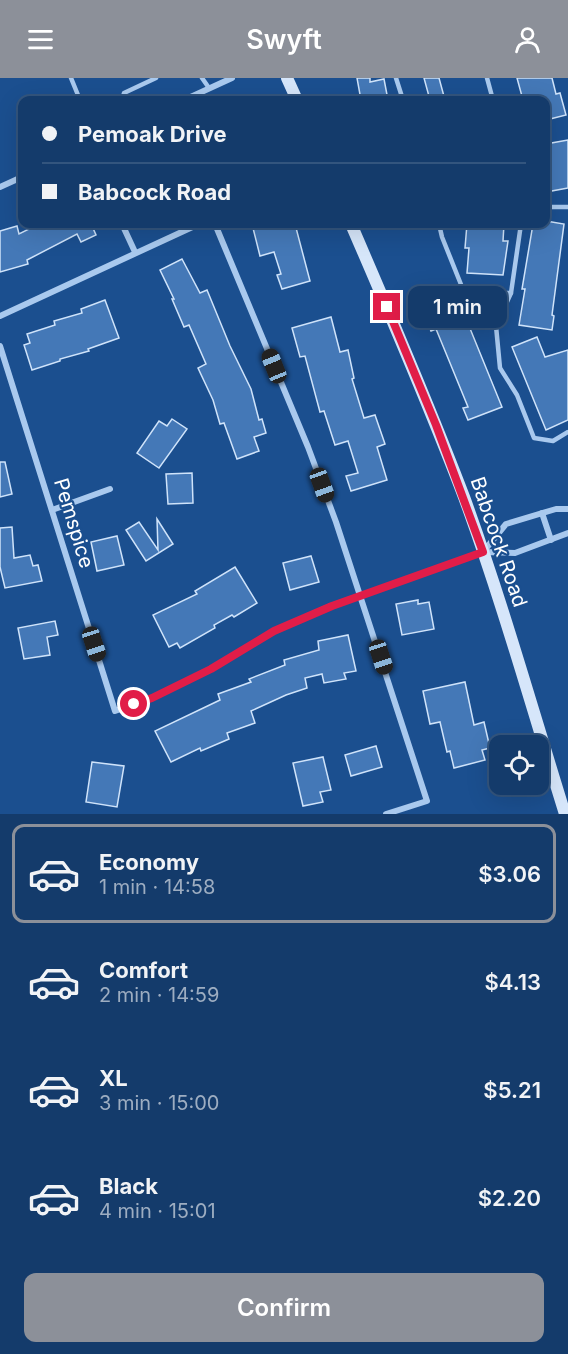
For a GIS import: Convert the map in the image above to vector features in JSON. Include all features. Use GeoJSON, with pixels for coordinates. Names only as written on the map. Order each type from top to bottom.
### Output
{"type":"FeatureCollection","features":[{"type":"Feature","properties":{"kind":"main road"},"geometry":{"type":"LineString","coordinates":[[287,78],[295,96]]}},
{"type":"Feature","properties":{"kind":"main road","name":"Babcock Road"},"geometry":{"type":"LineString","coordinates":[[353,228],[432,414],[483,552],[565,814]]}},
{"type":"Feature","properties":{"kind":"street"},"geometry":{"type":"LineString","coordinates":[[192,96],[232,78]]}},
{"type":"Feature","properties":{"kind":"street"},"geometry":{"type":"LineString","coordinates":[[0,187],[18,179]]}},
{"type":"Feature","properties":{"kind":"street"},"geometry":{"type":"LineString","coordinates":[[124,228],[135,252]]}},
{"type":"Feature","properties":{"kind":"street"},"geometry":{"type":"LineString","coordinates":[[0,316],[190,228]]}},
{"type":"Feature","properties":{"kind":"street"},"geometry":{"type":"LineString","coordinates":[[217,228],[308,447],[361,595],[427,801],[386,814]]}},
{"type":"Feature","properties":{"kind":"street","name":"Pemspice"},"geometry":{"type":"LineString","coordinates":[[0,346],[115,711],[152,698],[211,669],[274,631],[361,595]]}},
{"type":"Feature","properties":{"kind":"street"},"geometry":{"type":"LineString","coordinates":[[52,510],[110,489]]}},
{"type":"Feature","properties":{"kind":"street"},"geometry":{"type":"LineString","coordinates":[[483,552],[506,524],[556,509],[568,509]]}},
{"type":"Feature","properties":{"kind":"street"},"geometry":{"type":"LineString","coordinates":[[542,513],[551,540]]}},
{"type":"Feature","properties":{"kind":"street"},"geometry":{"type":"LineString","coordinates":[[361,595],[483,552],[515,553],[568,532]]}},
{"type":"Feature","properties":{"kind":"lane"},"geometry":{"type":"LineString","coordinates":[[71,78],[78,96]]}},
{"type":"Feature","properties":{"kind":"lane"},"geometry":{"type":"LineString","coordinates":[[123,96],[124,93],[156,78]]}},
{"type":"Feature","properties":{"kind":"lane"},"geometry":{"type":"LineString","coordinates":[[202,78],[209,88]]}},
{"type":"Feature","properties":{"kind":"lane"},"geometry":{"type":"LineString","coordinates":[[396,78],[402,96]]}},
{"type":"Feature","properties":{"kind":"lane"},"geometry":{"type":"LineString","coordinates":[[487,78],[492,96]]}},
{"type":"Feature","properties":{"kind":"lane"},"geometry":{"type":"LineString","coordinates":[[550,207],[568,207]]}},
{"type":"Feature","properties":{"kind":"lane"},"geometry":{"type":"LineString","coordinates":[[440,228],[462,286],[483,293],[511,293]]}},
{"type":"Feature","properties":{"kind":"lane"},"geometry":{"type":"LineString","coordinates":[[520,228],[511,293],[496,326],[500,368],[517,395],[534,438],[553,441],[568,432]]}},
{"type":"Feature","properties":{"kind":"building"},"geometry":{"type":"Polygon","coordinates":[[[357,78],[370,78],[370,82],[384,79],[387,96],[360,96],[357,78]]]}},
{"type":"Feature","properties":{"kind":"building"},"geometry":{"type":"Polygon","coordinates":[[[424,78],[439,78],[444,96],[429,96],[424,78]]]}},
{"type":"Feature","properties":{"kind":"building"},"geometry":{"type":"Polygon","coordinates":[[[517,78],[552,78],[556,94],[560,93],[566,115],[550,119],[550,96],[522,96],[517,78]]]}},
{"type":"Feature","properties":{"kind":"building"},"geometry":{"type":"Polygon","coordinates":[[[568,140],[568,188],[550,191],[550,143],[568,140]]]}},
{"type":"Feature","properties":{"kind":"building"},"geometry":{"type":"Polygon","coordinates":[[[550,222],[564,224],[552,330],[519,325],[525,289],[522,289],[532,228],[550,228],[550,222]]]}},
{"type":"Feature","properties":{"kind":"building"},"geometry":{"type":"Polygon","coordinates":[[[17,226],[19,234],[31,228],[93,228],[96,235],[81,242],[77,234],[27,260],[28,264],[0,272],[0,231],[17,226]]]}},
{"type":"Feature","properties":{"kind":"building"},"geometry":{"type":"Polygon","coordinates":[[[253,228],[296,228],[310,281],[282,289],[277,275],[281,274],[274,252],[260,256],[253,228]]]}},
{"type":"Feature","properties":{"kind":"building"},"geometry":{"type":"Polygon","coordinates":[[[467,228],[504,228],[503,241],[508,241],[503,275],[467,273],[469,248],[465,248],[467,228]]]}},
{"type":"Feature","properties":{"kind":"building"},"geometry":{"type":"Polygon","coordinates":[[[182,259],[200,293],[207,290],[251,389],[259,420],[262,419],[266,433],[254,437],[259,451],[237,459],[224,423],[220,424],[213,400],[198,368],[206,364],[189,325],[184,327],[160,270],[182,259]]]}},
{"type":"Feature","properties":{"kind":"building"},"geometry":{"type":"Polygon","coordinates":[[[458,299],[502,407],[468,420],[463,408],[468,407],[436,329],[431,331],[422,309],[444,300],[445,304],[458,299]]]}},
{"type":"Feature","properties":{"kind":"building"},"geometry":{"type":"Polygon","coordinates":[[[105,300],[119,338],[88,349],[89,351],[32,370],[24,345],[30,343],[27,334],[55,325],[54,321],[82,313],[81,309],[105,300]]]}},
{"type":"Feature","properties":{"kind":"building"},"geometry":{"type":"Polygon","coordinates":[[[331,317],[340,352],[348,350],[354,378],[352,379],[364,418],[375,415],[385,444],[377,447],[387,480],[351,491],[346,476],[358,473],[348,441],[335,445],[324,411],[320,412],[305,356],[300,357],[292,328],[331,317]]]}},
{"type":"Feature","properties":{"kind":"building"},"geometry":{"type":"Polygon","coordinates":[[[537,337],[545,357],[568,350],[568,420],[546,430],[512,347],[537,337]]]}},
{"type":"Feature","properties":{"kind":"building"},"geometry":{"type":"Polygon","coordinates":[[[172,419],[187,429],[159,468],[137,453],[159,421],[167,426],[172,419]]]}},
{"type":"Feature","properties":{"kind":"building"},"geometry":{"type":"Polygon","coordinates":[[[0,462],[5,462],[12,494],[0,497],[0,462]]]}},
{"type":"Feature","properties":{"kind":"building"},"geometry":{"type":"Polygon","coordinates":[[[192,473],[193,503],[168,504],[166,474],[192,473]]]}},
{"type":"Feature","properties":{"kind":"building"},"geometry":{"type":"Polygon","coordinates":[[[157,519],[173,544],[146,561],[126,530],[139,522],[158,550],[157,519]]]}},
{"type":"Feature","properties":{"kind":"building"},"geometry":{"type":"Polygon","coordinates":[[[12,527],[14,558],[30,555],[33,566],[38,565],[42,581],[5,588],[0,567],[0,528],[12,527]]]}},
{"type":"Feature","properties":{"kind":"building"},"geometry":{"type":"Polygon","coordinates":[[[117,536],[124,565],[97,571],[91,542],[117,536]]]}},
{"type":"Feature","properties":{"kind":"building"},"geometry":{"type":"Polygon","coordinates":[[[311,556],[319,582],[290,590],[283,563],[311,556]]]}},
{"type":"Feature","properties":{"kind":"building"},"geometry":{"type":"Polygon","coordinates":[[[235,567],[257,603],[234,617],[232,615],[214,625],[215,628],[180,648],[177,643],[169,647],[153,615],[197,594],[195,591],[235,567]]]}},
{"type":"Feature","properties":{"kind":"building"},"geometry":{"type":"Polygon","coordinates":[[[418,600],[418,604],[429,602],[434,629],[402,635],[396,604],[418,600]]]}},
{"type":"Feature","properties":{"kind":"building"},"geometry":{"type":"Polygon","coordinates":[[[55,621],[58,635],[47,637],[50,655],[24,659],[18,628],[55,621]]]}},
{"type":"Feature","properties":{"kind":"building"},"geometry":{"type":"Polygon","coordinates":[[[348,635],[356,671],[344,673],[346,679],[324,683],[322,674],[305,678],[307,688],[251,711],[255,723],[227,733],[229,739],[201,751],[200,748],[171,762],[155,731],[220,700],[218,694],[251,682],[249,679],[285,665],[284,660],[319,650],[318,641],[348,635]]]}},
{"type":"Feature","properties":{"kind":"building"},"geometry":{"type":"Polygon","coordinates":[[[465,682],[474,725],[484,722],[489,744],[489,748],[482,750],[485,760],[454,768],[450,751],[447,752],[440,722],[430,724],[423,691],[465,682]]]}},
{"type":"Feature","properties":{"kind":"building"},"geometry":{"type":"Polygon","coordinates":[[[376,746],[382,767],[351,776],[345,755],[376,746]]]}},
{"type":"Feature","properties":{"kind":"building"},"geometry":{"type":"Polygon","coordinates":[[[323,757],[331,790],[320,792],[323,802],[303,806],[293,763],[323,757]]]}},
{"type":"Feature","properties":{"kind":"building"},"geometry":{"type":"Polygon","coordinates":[[[92,762],[124,766],[117,807],[86,802],[92,762]]]}},
{"type":"Feature","properties":{"kind":"route"},"geometry":{"type":"LineString","coordinates":[[134,704],[152,698],[211,669],[274,631],[332,606],[483,552],[436,425],[387,307]]}}]}
